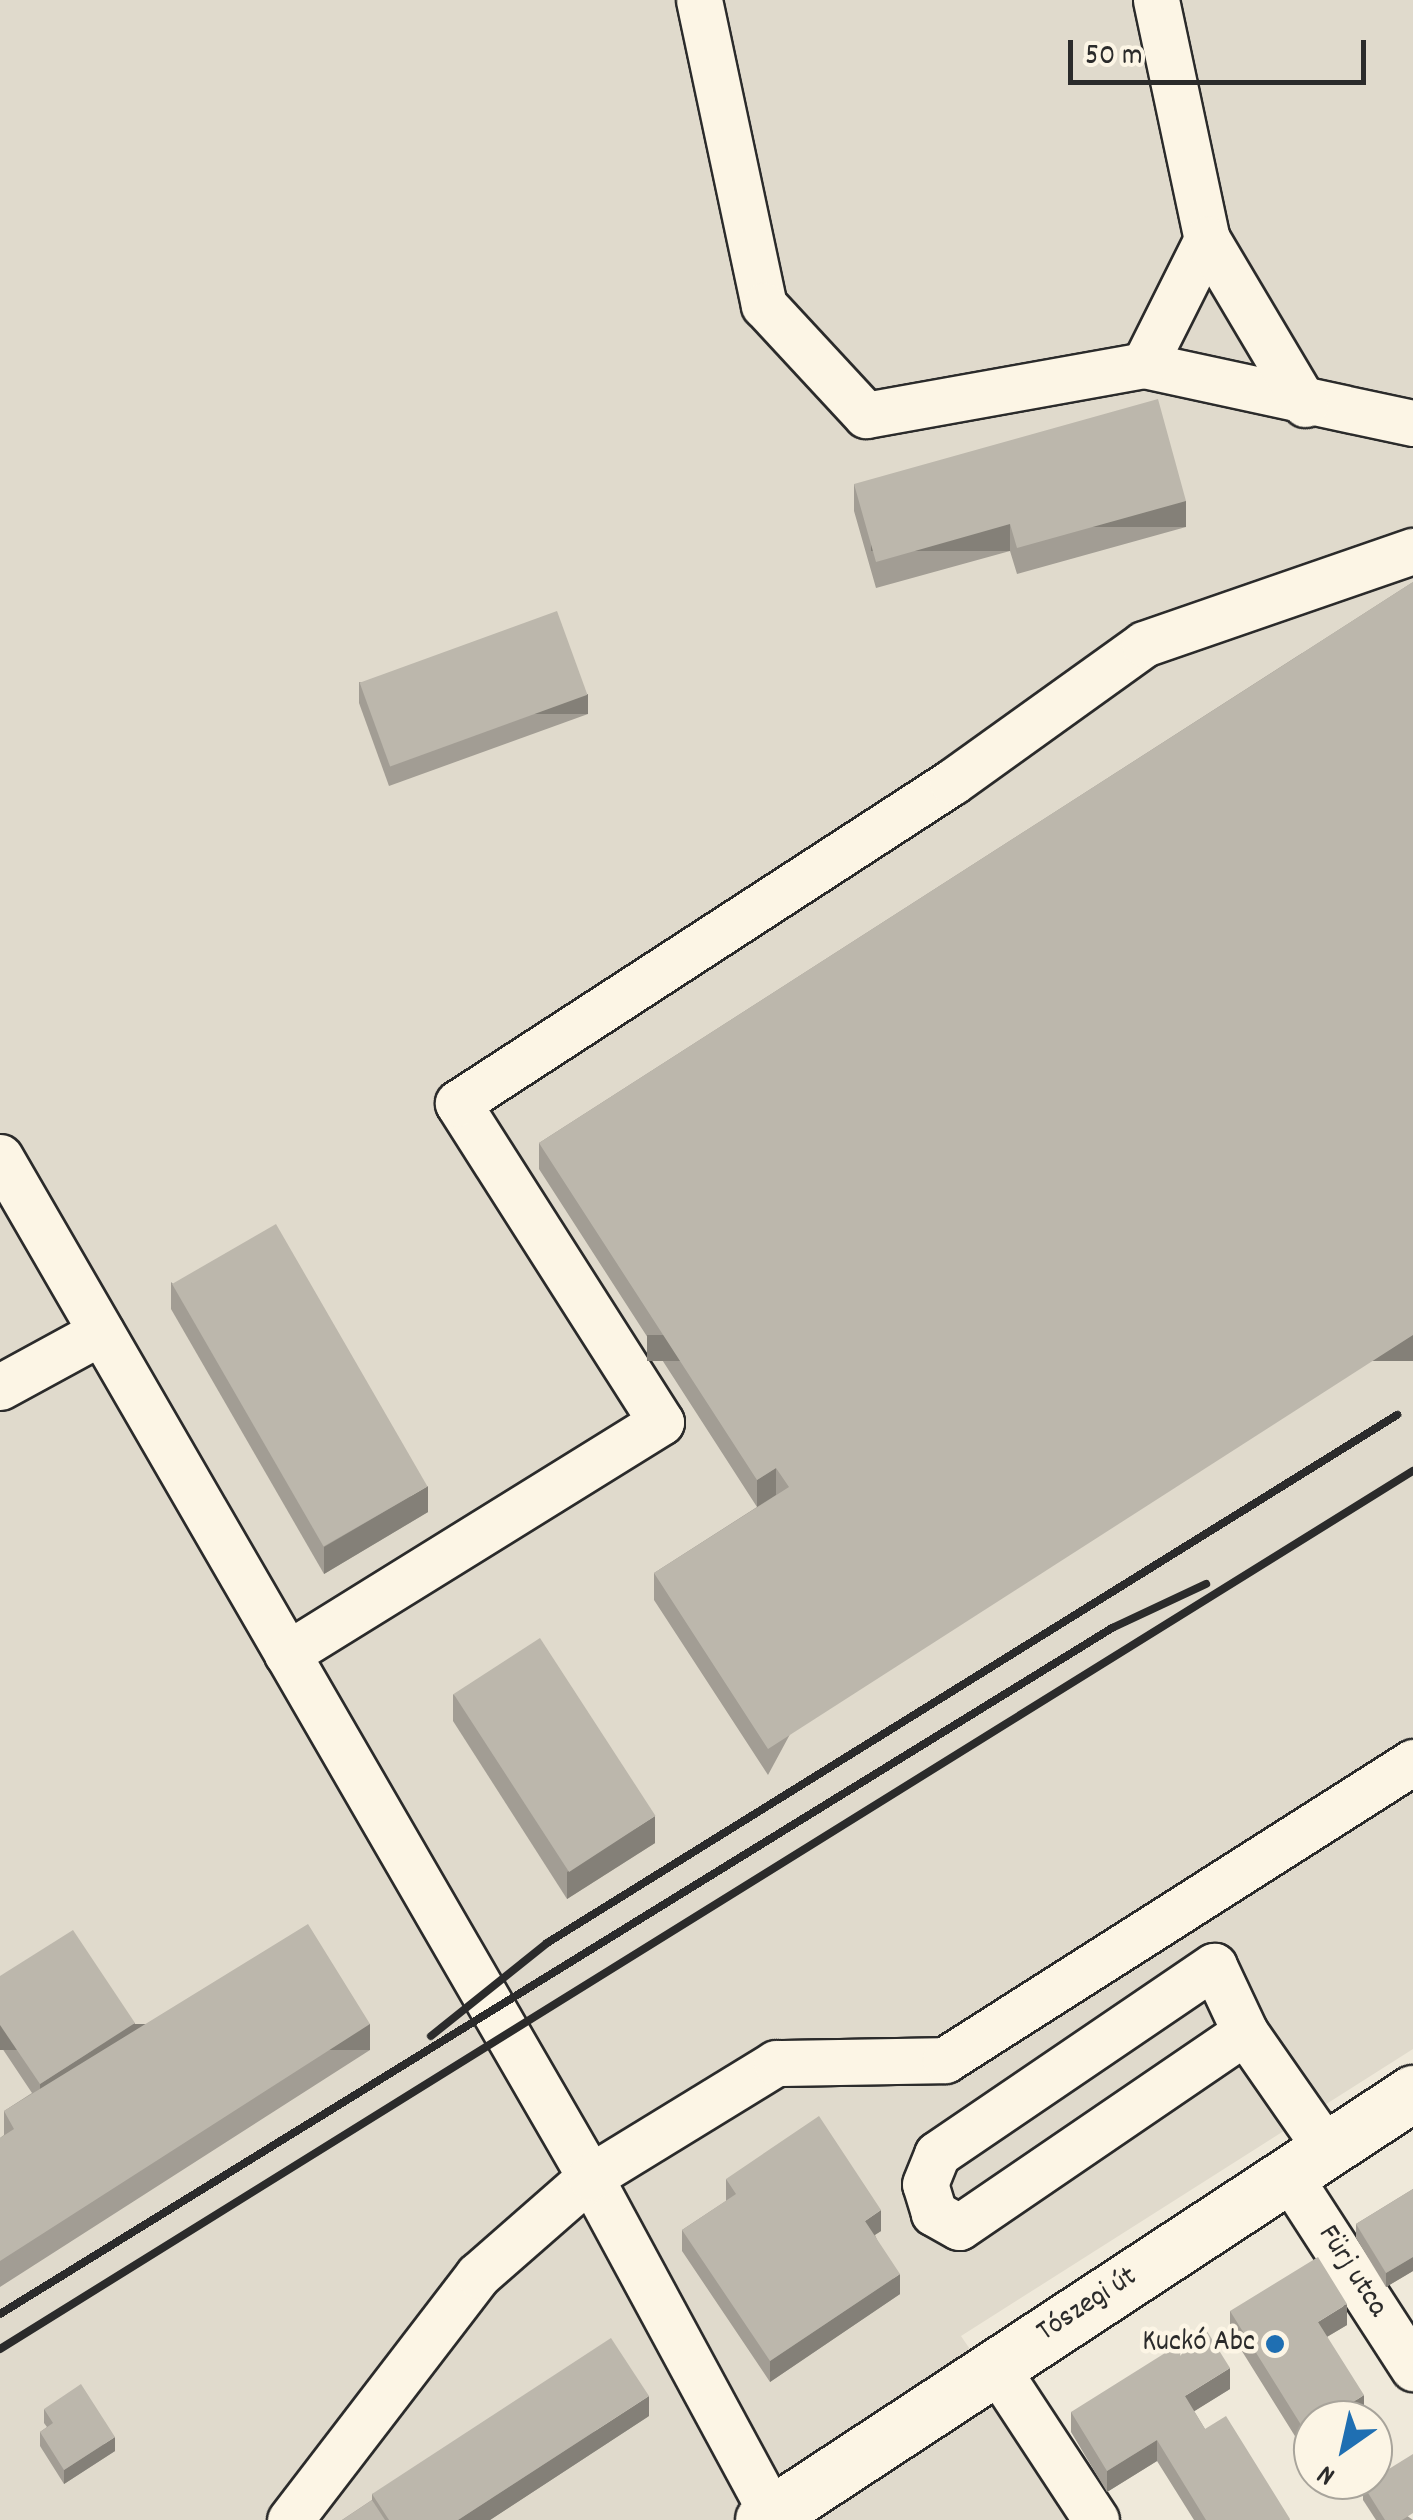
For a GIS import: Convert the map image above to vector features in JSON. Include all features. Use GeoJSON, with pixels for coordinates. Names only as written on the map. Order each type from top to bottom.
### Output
{"type":"FeatureCollection","features":[{"type":"Feature","properties":{"kind":"main road","name":"Tószegi út"},"geometry":{"type":"LineString","coordinates":[[767,2517],[1413,2093]]}},
{"type":"Feature","properties":{"kind":"street"},"geometry":{"type":"LineString","coordinates":[[699,0],[764,305],[866,415],[1144,365],[1305,404],[1413,423]]}},
{"type":"Feature","properties":{"kind":"street"},"geometry":{"type":"LineString","coordinates":[[1156,0],[1207,238],[1305,404]]}},
{"type":"Feature","properties":{"kind":"street"},"geometry":{"type":"LineString","coordinates":[[1144,365],[1207,238]]}},
{"type":"Feature","properties":{"kind":"street"},"geometry":{"type":"LineString","coordinates":[[287,1654],[661,1422],[458,1103],[952,782],[1144,644],[1413,551]]}},
{"type":"Feature","properties":{"kind":"street"},"geometry":{"type":"LineString","coordinates":[[0,1157],[590,2177],[767,2517]]}},
{"type":"Feature","properties":{"kind":"street"},"geometry":{"type":"LineString","coordinates":[[0,1387],[101,1332]]}},
{"type":"Feature","properties":{"kind":"street"},"geometry":{"type":"LineString","coordinates":[[290,2520],[478,2275],[590,2177],[776,2063],[946,2060],[1413,1762]]}},
{"type":"Feature","properties":{"kind":"street","name":"Fürj utca"},"geometry":{"type":"LineString","coordinates":[[1245,2032],[959,2227],[934,2213],[925,2184],[937,2154],[1214,1966],[1308,2163],[1413,2368]]}},
{"type":"Feature","properties":{"kind":"street"},"geometry":{"type":"LineString","coordinates":[[995,2366],[1096,2520]]}},
{"type":"Feature","properties":{"kind":"shaded area"},"geometry":{"type":"Polygon","coordinates":[[[0,0],[1413,0],[1413,2049],[961,2336],[1085,2520],[0,2520],[0,0]]]}},
{"type":"Feature","properties":{"kind":"building"},"geometry":{"type":"Polygon","coordinates":[[[1158,399],[1186,501],[1017,548],[1010,524],[876,562],[854,484],[1158,399]]]}},
{"type":"Feature","properties":{"kind":"building"},"geometry":{"type":"Polygon","coordinates":[[[1413,582],[1413,1335],[768,1749],[654,1573],[789,1487],[776,1468],[757,1480],[539,1143],[1413,582]]]}},
{"type":"Feature","properties":{"kind":"building"},"geometry":{"type":"Polygon","coordinates":[[[557,611],[587,695],[390,766],[360,683],[557,611]]]}},
{"type":"Feature","properties":{"kind":"building"},"geometry":{"type":"Polygon","coordinates":[[[276,1224],[428,1486],[324,1546],[172,1284],[276,1224]]]}},
{"type":"Feature","properties":{"kind":"building"},"geometry":{"type":"Polygon","coordinates":[[[540,1638],[655,1816],[569,1872],[454,1694],[540,1638]]]}},
{"type":"Feature","properties":{"kind":"building"},"geometry":{"type":"Polygon","coordinates":[[[308,1924],[370,2024],[0,2261],[0,2138],[14,2129],[4,2111],[308,1924]]]}},
{"type":"Feature","properties":{"kind":"building"},"geometry":{"type":"Polygon","coordinates":[[[73,1930],[135,2023],[40,2084],[0,2025],[0,1976],[73,1930]]]}},
{"type":"Feature","properties":{"kind":"building"},"geometry":{"type":"Polygon","coordinates":[[[819,2116],[881,2210],[865,2221],[900,2274],[770,2361],[682,2230],[736,2194],[726,2179],[819,2116]]]}},
{"type":"Feature","properties":{"kind":"building"},"geometry":{"type":"Polygon","coordinates":[[[1413,2189],[1413,2257],[1386,2273],[1356,2224],[1413,2189]]]}},
{"type":"Feature","properties":{"kind":"building"},"geometry":{"type":"Polygon","coordinates":[[[1318,2257],[1347,2304],[1318,2322],[1364,2395],[1356,2400],[1293,2400],[1293,2412],[1230,2311],[1318,2257]]]}},
{"type":"Feature","properties":{"kind":"building"},"geometry":{"type":"Polygon","coordinates":[[[1205,2328],[1230,2368],[1185,2396],[1205,2429],[1226,2416],[1288,2520],[1206,2520],[1157,2440],[1107,2471],[1071,2412],[1205,2328]]]}},
{"type":"Feature","properties":{"kind":"building"},"geometry":{"type":"Polygon","coordinates":[[[611,2338],[649,2396],[458,2520],[389,2520],[372,2494],[611,2338]]]}},
{"type":"Feature","properties":{"kind":"building"},"geometry":{"type":"Polygon","coordinates":[[[81,2384],[115,2437],[64,2470],[40,2432],[53,2423],[44,2409],[81,2384]]]}},
{"type":"Feature","properties":{"kind":"building"},"geometry":{"type":"Polygon","coordinates":[[[1413,2454],[1413,2513],[1402,2520],[1385,2520],[1372,2500],[1393,2500],[1393,2466],[1413,2454]]]}},
{"type":"Feature","properties":{"kind":"building"},"geometry":{"type":"Polygon","coordinates":[[[372,2500],[385,2520],[342,2520],[372,2500]]]}},
{"type":"Feature","properties":{"kind":"railway"},"geometry":{"type":"LineString","coordinates":[[431,2036],[547,1943],[1397,1415]]}},
{"type":"Feature","properties":{"kind":"railway"},"geometry":{"type":"LineString","coordinates":[[0,2349],[1413,1471]]}},
{"type":"Feature","properties":{"kind":"railway"},"geometry":{"type":"LineString","coordinates":[[0,2314],[1112,1628],[1206,1584]]}},
{"type":"Feature","properties":{"kind":"place","name":"Kuckó Abc"},"geometry":{"type":"Point","coordinates":[1275,2344]}}]}
